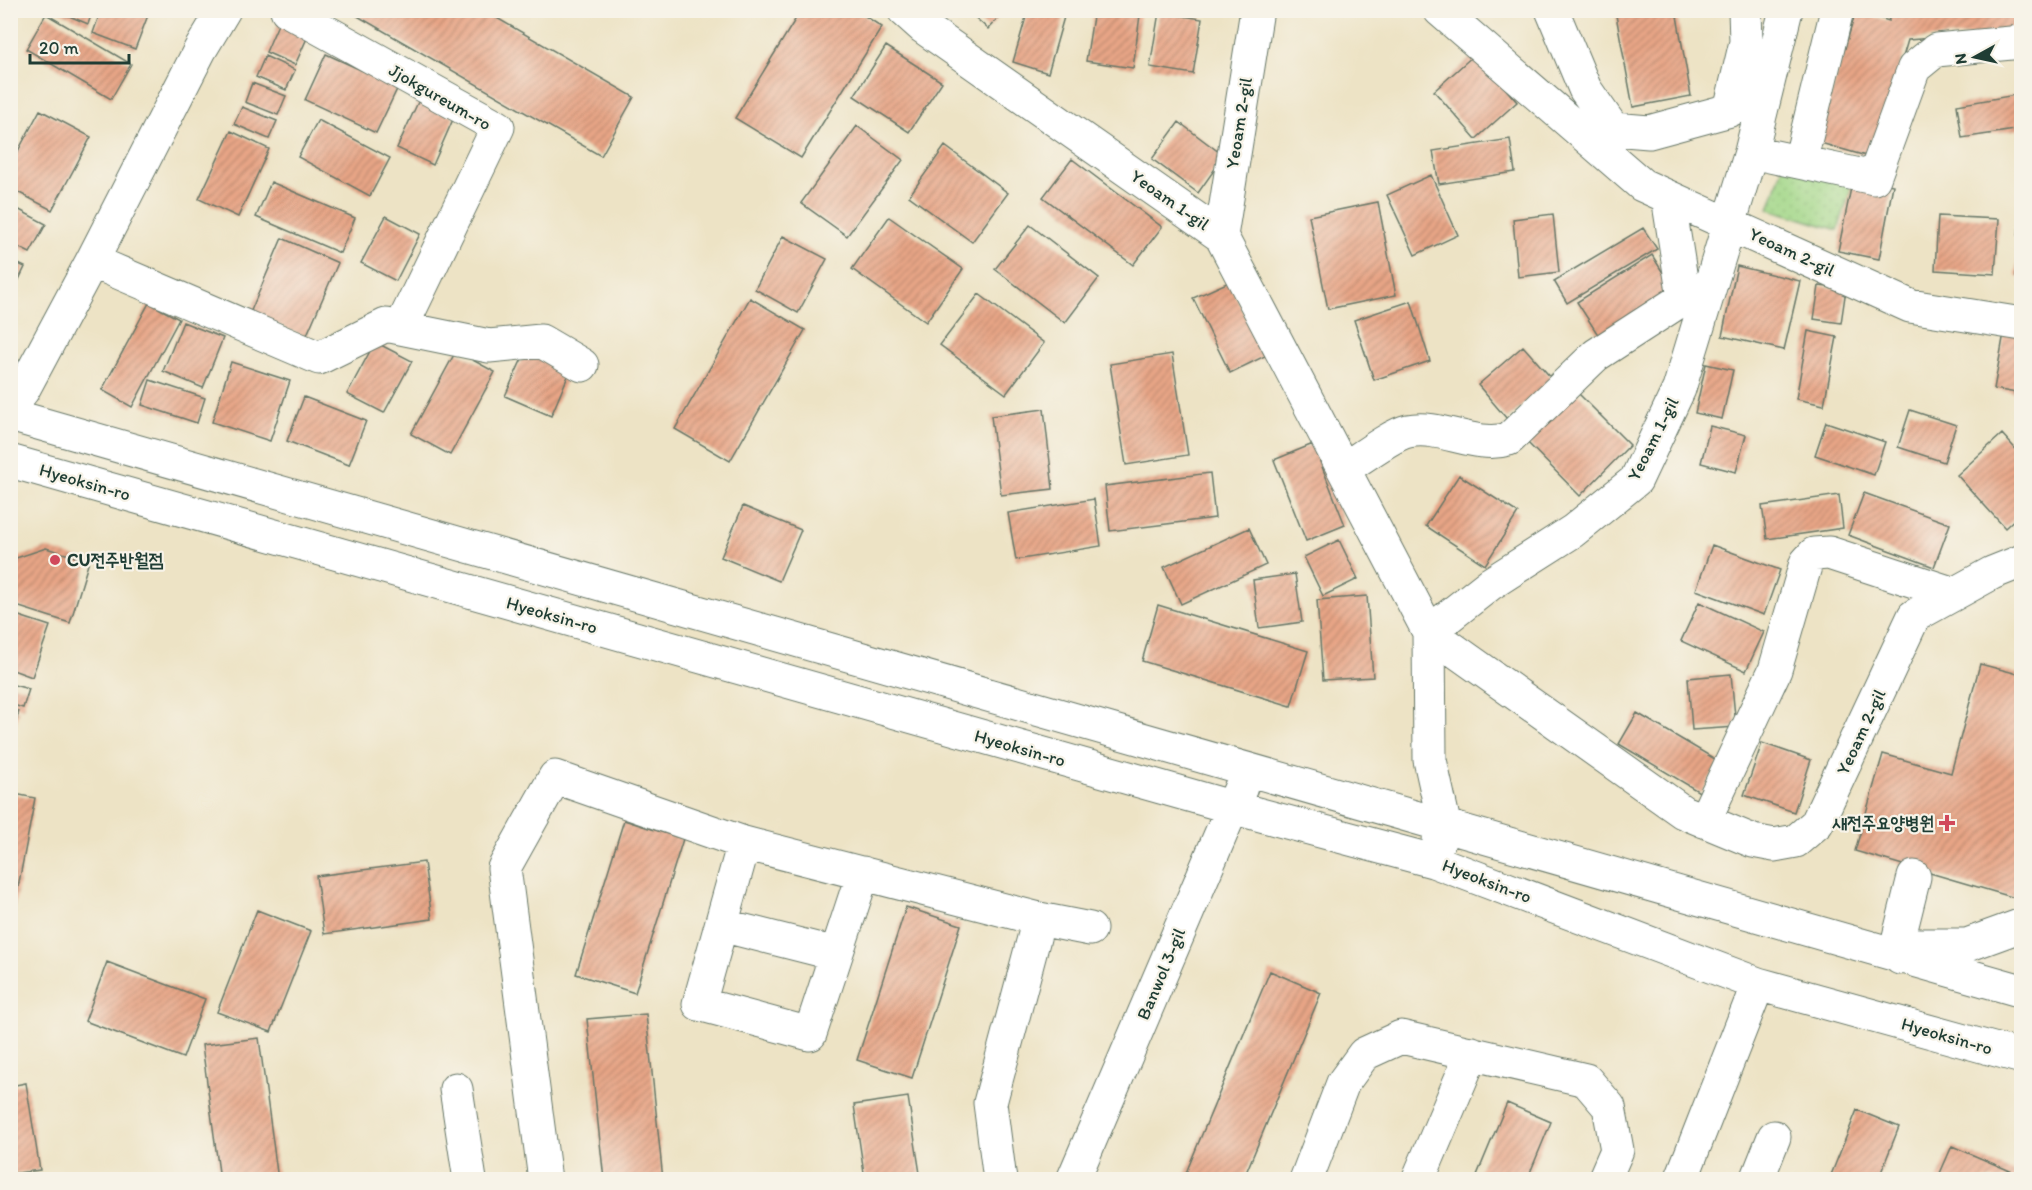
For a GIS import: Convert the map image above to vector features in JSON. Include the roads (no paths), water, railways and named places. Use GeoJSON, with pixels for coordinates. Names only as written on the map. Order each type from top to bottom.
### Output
{"type":"FeatureCollection","features":[{"type":"Feature","properties":{"kind":"street"},"geometry":{"type":"LineString","coordinates":[[10,406],[23,390],[200,50],[224,10]]}},
{"type":"Feature","properties":{"kind":"street","name":"Jjokgureum-ro"},"geometry":{"type":"LineString","coordinates":[[287,10],[498,127],[401,328]]}},
{"type":"Feature","properties":{"kind":"street","name":"Yeoam 1-gil"},"geometry":{"type":"LineString","coordinates":[[904,10],[923,27],[1221,236],[1429,632],[1430,760],[1444,824],[1434,861]]}},
{"type":"Feature","properties":{"kind":"street","name":"Yeoam 2-gil"},"geometry":{"type":"LineString","coordinates":[[1221,236],[1257,10]]}},
{"type":"Feature","properties":{"kind":"street","name":"Yeoam 2-gil"},"geometry":{"type":"LineString","coordinates":[[1440,10],[1642,185],[1910,306],[2022,324]]}},
{"type":"Feature","properties":{"kind":"street"},"geometry":{"type":"LineString","coordinates":[[1552,10],[1585,89],[1613,129],[1649,132],[1730,110],[1746,42],[1745,10]]}},
{"type":"Feature","properties":{"kind":"street","name":"Yeoam 1-gil"},"geometry":{"type":"LineString","coordinates":[[1429,632],[1490,584],[1573,531],[1636,480],[1679,389],[1751,152],[1786,10]]}},
{"type":"Feature","properties":{"kind":"street"},"geometry":{"type":"LineString","coordinates":[[1800,162],[1838,10]]}},
{"type":"Feature","properties":{"kind":"street"},"geometry":{"type":"LineString","coordinates":[[1751,152],[1874,178],[1914,68],[1936,50],[2022,42]]}},
{"type":"Feature","properties":{"kind":"street"},"geometry":{"type":"LineString","coordinates":[[1344,469],[1406,431],[1420,430],[1493,443],[1509,439],[1596,355],[1684,298],[1668,197]]}},
{"type":"Feature","properties":{"kind":"street"},"geometry":{"type":"LineString","coordinates":[[92,261],[320,358],[386,325],[489,346],[541,341],[582,365]]}},
{"type":"Feature","properties":{"kind":"street"},"geometry":{"type":"LineString","coordinates":[[10,415],[1444,824],[1898,951],[2022,991]]}},
{"type":"Feature","properties":{"kind":"street","name":"Hyeoksin-ro"},"geometry":{"type":"LineString","coordinates":[[10,461],[1232,807],[1434,861],[1758,984],[2022,1057]]}},
{"type":"Feature","properties":{"kind":"street"},"geometry":{"type":"LineString","coordinates":[[1694,816],[1775,670],[1806,563],[1814,554],[1829,553],[1954,594]]}},
{"type":"Feature","properties":{"kind":"street","name":"Yeoam 2-gil"},"geometry":{"type":"LineString","coordinates":[[1694,816],[1753,841],[1774,845],[1796,841],[1817,823],[1914,616],[2022,561]]}},
{"type":"Feature","properties":{"kind":"street","name":"Yeoam 1-gil"},"geometry":{"type":"LineString","coordinates":[[1429,632],[1694,816]]}},
{"type":"Feature","properties":{"kind":"street","name":"Banwol 3-gil"},"geometry":{"type":"LineString","coordinates":[[1073,1179],[1250,768]]}},
{"type":"Feature","properties":{"kind":"street"},"geometry":{"type":"LineString","coordinates":[[545,1179],[504,868],[555,777],[744,843],[1039,919],[1090,929]]}},
{"type":"Feature","properties":{"kind":"street"},"geometry":{"type":"LineString","coordinates":[[744,843],[699,1004],[810,1034],[863,873]]}},
{"type":"Feature","properties":{"kind":"street"},"geometry":{"type":"LineString","coordinates":[[1898,951],[1914,877]]}},
{"type":"Feature","properties":{"kind":"street"},"geometry":{"type":"LineString","coordinates":[[1000,1179],[990,1103],[1039,919]]}},
{"type":"Feature","properties":{"kind":"street"},"geometry":{"type":"LineString","coordinates":[[721,925],[836,954]]}},
{"type":"Feature","properties":{"kind":"street"},"geometry":{"type":"LineString","coordinates":[[1898,951],[1967,945],[2022,926]]}},
{"type":"Feature","properties":{"kind":"street"},"geometry":{"type":"LineString","coordinates":[[1681,1179],[1758,984]]}},
{"type":"Feature","properties":{"kind":"street"},"geometry":{"type":"LineString","coordinates":[[1306,1179],[1343,1083],[1364,1054],[1401,1036],[1586,1080],[1609,1107],[1615,1139],[1617,1150],[1604,1179]]}},
{"type":"Feature","properties":{"kind":"street"},"geometry":{"type":"LineString","coordinates":[[1419,1179],[1472,1053]]}},
{"type":"Feature","properties":{"kind":"street"},"geometry":{"type":"LineString","coordinates":[[456,1089],[470,1179]]}},
{"type":"Feature","properties":{"kind":"street"},"geometry":{"type":"LineString","coordinates":[[1757,1179],[1774,1137]]}},
{"type":"Feature","properties":{"kind":"place","name":"CU전주반월점"},"geometry":{"type":"Point","coordinates":[55,560]}},
{"type":"Feature","properties":{"kind":"place","name":"새전주요양병원"},"geometry":{"type":"Point","coordinates":[1947,823]}}]}
